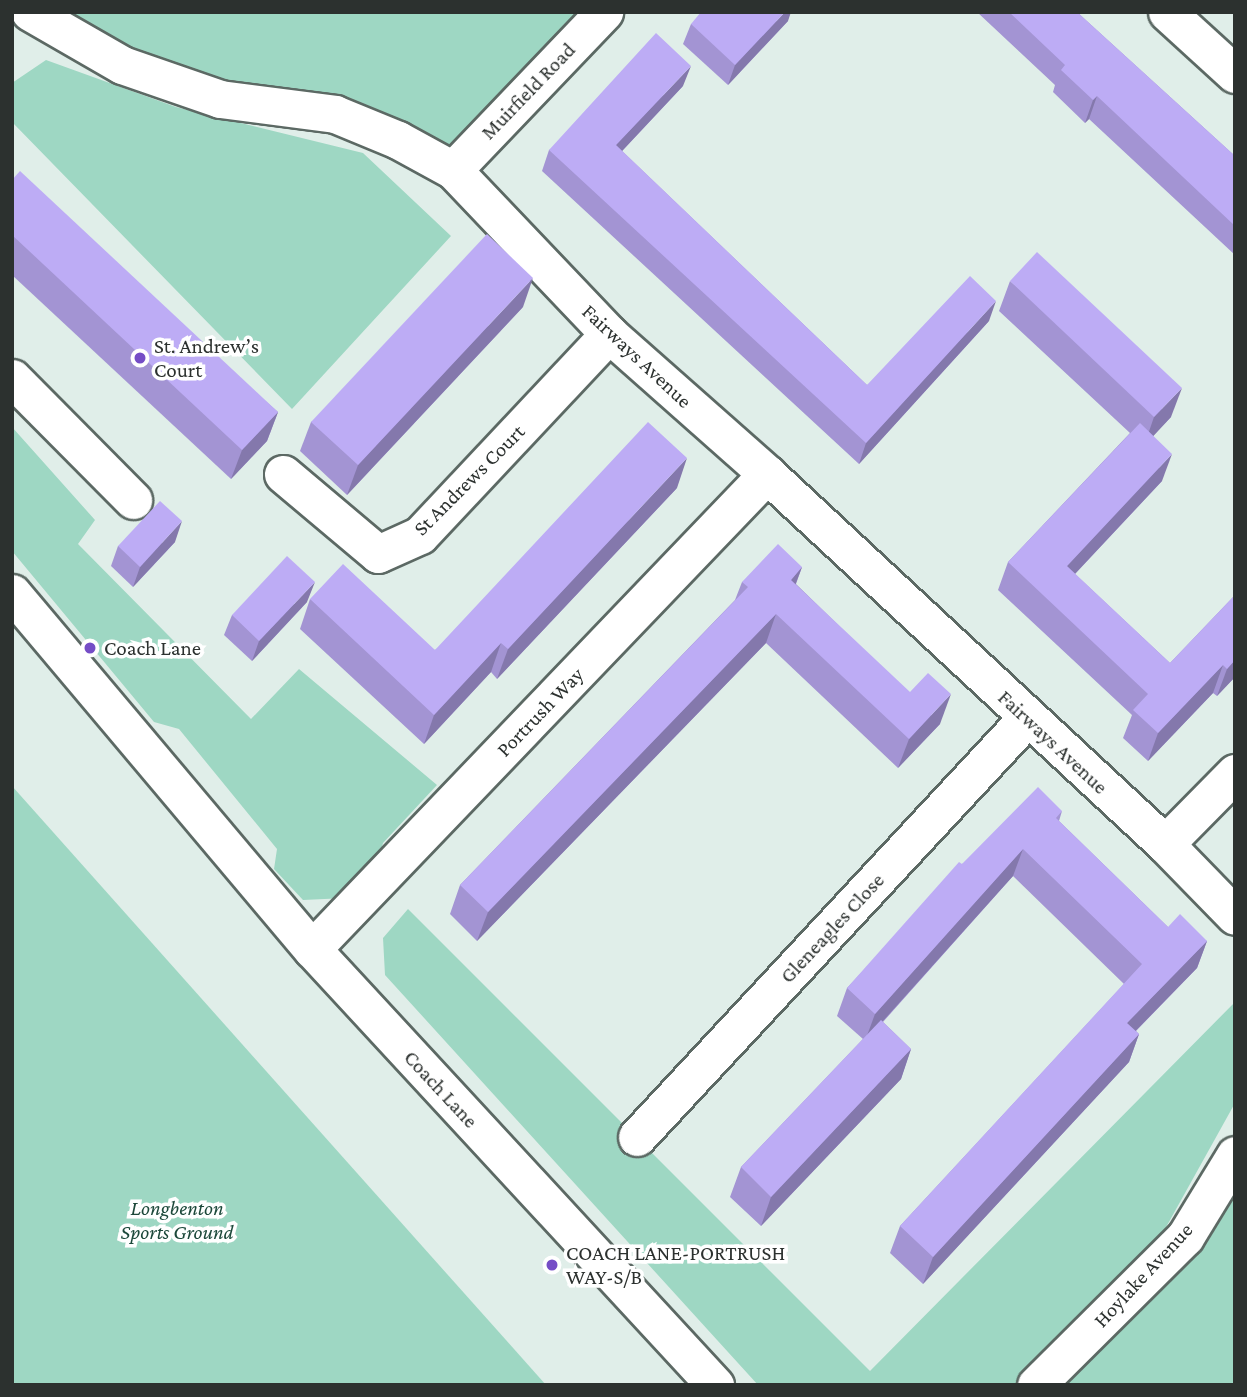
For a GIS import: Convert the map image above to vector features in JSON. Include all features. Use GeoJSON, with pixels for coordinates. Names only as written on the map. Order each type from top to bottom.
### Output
{"type":"FeatureCollection","features":[{"type":"Feature","properties":{"kind":"street"},"geometry":{"type":"LineString","coordinates":[[12,27],[28,12]]}},
{"type":"Feature","properties":{"kind":"street","name":"Fairways Avenue"},"geometry":{"type":"LineString","coordinates":[[28,12],[122,65],[220,99],[335,114],[398,140],[453,170],[609,334],[767,474],[1026,719],[1165,845],[1235,916]]}},
{"type":"Feature","properties":{"kind":"street","name":"Muirfield Road"},"geometry":{"type":"LineString","coordinates":[[453,170],[604,12]]}},
{"type":"Feature","properties":{"kind":"street"},"geometry":{"type":"LineString","coordinates":[[1167,12],[1235,74]]}},
{"type":"Feature","properties":{"kind":"street","name":"St Andrews Court"},"geometry":{"type":"LineString","coordinates":[[283,474],[377,554],[420,535],[609,334]]}},
{"type":"Feature","properties":{"kind":"street"},"geometry":{"type":"LineString","coordinates":[[12,378],[133,500]]}},
{"type":"Feature","properties":{"kind":"street","name":"Portrush Way"},"geometry":{"type":"LineString","coordinates":[[312,949],[767,474]]}},
{"type":"Feature","properties":{"kind":"street","name":"Coach Lane"},"geometry":{"type":"LineString","coordinates":[[12,593],[312,949],[715,1385]]}},
{"type":"Feature","properties":{"kind":"street","name":"Gleneagles Close"},"geometry":{"type":"LineString","coordinates":[[637,1137],[1026,719]]}},
{"type":"Feature","properties":{"kind":"street"},"geometry":{"type":"LineString","coordinates":[[1165,845],[1235,773]]}},
{"type":"Feature","properties":{"kind":"street","name":"Hoylake Avenue"},"geometry":{"type":"LineString","coordinates":[[1036,1385],[1185,1237],[1235,1155]]}},
{"type":"Feature","properties":{"kind":"green space"},"geometry":{"type":"Polygon","coordinates":[[[30,12],[604,12],[453,170],[398,140],[220,99],[30,12]]]}},
{"type":"Feature","properties":{"kind":"green space"},"geometry":{"type":"Polygon","coordinates":[[[46,60],[176,107],[363,153],[451,236],[292,409],[12,122],[12,83],[46,60]]]}},
{"type":"Feature","properties":{"kind":"green space"},"geometry":{"type":"Polygon","coordinates":[[[12,427],[95,520],[78,544],[251,719],[299,669],[437,785],[383,843],[377,867],[346,898],[303,900],[274,869],[277,849],[179,729],[154,722],[12,551],[12,427]]]}},
{"type":"Feature","properties":{"kind":"green space","name":"Longbenton Sports Ground"},"geometry":{"type":"Polygon","coordinates":[[[12,786],[546,1385],[12,1385],[12,786]]]}},
{"type":"Feature","properties":{"kind":"green space"},"geometry":{"type":"Polygon","coordinates":[[[408,909],[870,1371],[1235,1002],[1235,1103],[1165,1229],[1014,1385],[758,1385],[385,975],[383,938],[408,909]]]}},
{"type":"Feature","properties":{"kind":"green space"},"geometry":{"type":"Polygon","coordinates":[[[1235,1194],[1235,1385],[1056,1385],[1125,1323],[1221,1219],[1235,1194]]]}},
{"type":"Feature","properties":{"kind":"building"},"geometry":{"type":"Polygon","coordinates":[[[701,12],[785,12],[735,65],[691,24],[701,12]]]}},
{"type":"Feature","properties":{"kind":"building"},"geometry":{"type":"Polygon","coordinates":[[[1009,12],[1077,12],[1235,156],[1235,226],[1097,96],[1093,100],[1061,70],[1065,65],[1009,12]]]}},
{"type":"Feature","properties":{"kind":"building"},"geometry":{"type":"Polygon","coordinates":[[[656,33],[691,66],[616,145],[867,385],[970,276],[996,301],[866,443],[549,150],[656,33]]]}},
{"type":"Feature","properties":{"kind":"building"},"geometry":{"type":"Polygon","coordinates":[[[20,171],[278,412],[242,450],[12,235],[12,180],[20,171]]]}},
{"type":"Feature","properties":{"kind":"building"},"geometry":{"type":"Polygon","coordinates":[[[487,234],[533,278],[358,465],[311,422],[487,234]]]}},
{"type":"Feature","properties":{"kind":"building"},"geometry":{"type":"Polygon","coordinates":[[[1037,252],[1182,388],[1154,417],[1010,281],[1037,252]]]}},
{"type":"Feature","properties":{"kind":"building"},"geometry":{"type":"Polygon","coordinates":[[[648,422],[687,458],[508,649],[501,643],[434,715],[310,599],[343,564],[435,650],[648,422]]]}},
{"type":"Feature","properties":{"kind":"building"},"geometry":{"type":"Polygon","coordinates":[[[1140,423],[1172,454],[1067,566],[1170,663],[1235,595],[1235,660],[1227,669],[1223,665],[1158,733],[1133,710],[1148,694],[1008,562],[1140,423]]]}},
{"type":"Feature","properties":{"kind":"building"},"geometry":{"type":"Polygon","coordinates":[[[160,501],[182,521],[140,567],[118,546],[160,501]]]}},
{"type":"Feature","properties":{"kind":"building"},"geometry":{"type":"Polygon","coordinates":[[[778,544],[802,567],[791,580],[910,692],[928,673],[951,694],[909,739],[776,614],[488,912],[460,885],[748,587],[742,582],[778,544]]]}},
{"type":"Feature","properties":{"kind":"building"},"geometry":{"type":"Polygon","coordinates":[[[287,556],[315,582],[259,641],[232,615],[287,556]]]}},
{"type":"Feature","properties":{"kind":"building"},"geometry":{"type":"Polygon","coordinates":[[[1038,787],[1062,811],[1056,818],[1168,927],[1180,914],[1207,941],[1127,1023],[1139,1034],[933,1257],[900,1226],[1142,964],[1023,849],[875,1014],[847,988],[959,862],[962,864],[1038,787]]]}},
{"type":"Feature","properties":{"kind":"building"},"geometry":{"type":"Polygon","coordinates":[[[881,1020],[911,1049],[771,1197],[741,1167],[881,1020]]]}},
{"type":"Feature","properties":{"kind":"place","name":"St. Andrew’s Court"},"geometry":{"type":"Point","coordinates":[140,358]}},
{"type":"Feature","properties":{"kind":"place","name":"Coach Lane"},"geometry":{"type":"Point","coordinates":[90,648]}},
{"type":"Feature","properties":{"kind":"place","name":"COACH LANE-PORTRUSH WAY-S/B"},"geometry":{"type":"Point","coordinates":[552,1265]}}]}
